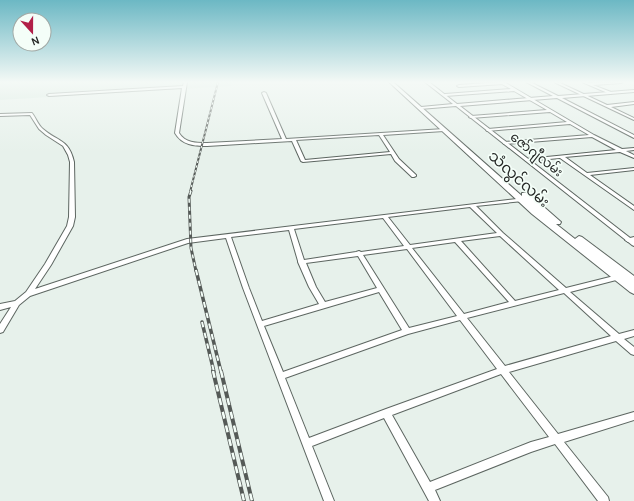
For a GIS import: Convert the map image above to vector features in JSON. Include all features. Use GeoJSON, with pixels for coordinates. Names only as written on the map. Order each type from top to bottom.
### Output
{"type":"FeatureCollection","features":[{"type":"Feature","properties":{"kind":"main road","name":"သံလွင်လမ်း"},"geometry":{"type":"LineString","coordinates":[[421,105],[444,130],[464,144]]}},
{"type":"Feature","properties":{"kind":"main road","name":"သံလွင်လမ်း"},"geometry":{"type":"LineString","coordinates":[[421,105],[525,199],[634,290]]}},
{"type":"Feature","properties":{"kind":"main road","name":"သံလွင်လမ်း"},"geometry":{"type":"LineString","coordinates":[[525,199],[634,281]]}},
{"type":"Feature","properties":{"kind":"street"},"geometry":{"type":"LineString","coordinates":[[181,105],[177,133],[182,139],[191,143],[207,145],[444,130]]}},
{"type":"Feature","properties":{"kind":"street"},"geometry":{"type":"LineString","coordinates":[[270,105],[285,140]]}},
{"type":"Feature","properties":{"kind":"street"},"geometry":{"type":"LineString","coordinates":[[424,108],[452,105]]}},
{"type":"Feature","properties":{"kind":"street","name":"ဇော်ဂျီလမ်း"},"geometry":{"type":"LineString","coordinates":[[457,105],[631,239],[634,244]]}},
{"type":"Feature","properties":{"kind":"street"},"geometry":{"type":"LineString","coordinates":[[543,105],[593,136],[634,157]]}},
{"type":"Feature","properties":{"kind":"street"},"geometry":{"type":"LineString","coordinates":[[574,105],[634,137]]}},
{"type":"Feature","properties":{"kind":"street"},"geometry":{"type":"LineString","coordinates":[[606,106],[614,105]]}},
{"type":"Feature","properties":{"kind":"street"},"geometry":{"type":"LineString","coordinates":[[606,106],[634,119]]}},
{"type":"Feature","properties":{"kind":"street"},"geometry":{"type":"LineString","coordinates":[[471,116],[551,110]]}},
{"type":"Feature","properties":{"kind":"street"},"geometry":{"type":"LineString","coordinates":[[0,115],[31,114],[40,128],[62,142],[71,154],[72,217],[70,226],[48,265],[28,294],[17,303],[0,330]]}},
{"type":"Feature","properties":{"kind":"street"},"geometry":{"type":"LineString","coordinates":[[488,130],[571,122]]}},
{"type":"Feature","properties":{"kind":"street"},"geometry":{"type":"LineString","coordinates":[[380,134],[392,153],[414,176]]}},
{"type":"Feature","properties":{"kind":"street"},"geometry":{"type":"LineString","coordinates":[[505,143],[593,136]]}},
{"type":"Feature","properties":{"kind":"street"},"geometry":{"type":"LineString","coordinates":[[293,140],[303,161],[392,153]]}},
{"type":"Feature","properties":{"kind":"street"},"geometry":{"type":"LineString","coordinates":[[527,160],[634,149]]}},
{"type":"Feature","properties":{"kind":"street"},"geometry":{"type":"LineString","coordinates":[[560,156],[634,208]]}},
{"type":"Feature","properties":{"kind":"street"},"geometry":{"type":"LineString","coordinates":[[586,174],[634,169]]}},
{"type":"Feature","properties":{"kind":"street"},"geometry":{"type":"LineString","coordinates":[[28,294],[171,245],[187,241],[525,199]]}},
{"type":"Feature","properties":{"kind":"street"},"geometry":{"type":"LineString","coordinates":[[627,203],[634,202]]}},
{"type":"Feature","properties":{"kind":"street"},"geometry":{"type":"LineString","coordinates":[[472,206],[501,234],[634,352]]}},
{"type":"Feature","properties":{"kind":"street"},"geometry":{"type":"LineString","coordinates":[[385,217],[604,501]]}},
{"type":"Feature","properties":{"kind":"street"},"geometry":{"type":"LineString","coordinates":[[291,228],[301,262],[314,291],[323,305]]}},
{"type":"Feature","properties":{"kind":"street"},"geometry":{"type":"LineString","coordinates":[[301,262],[501,234]]}},
{"type":"Feature","properties":{"kind":"street"},"geometry":{"type":"LineString","coordinates":[[228,236],[260,324],[329,501]]}},
{"type":"Feature","properties":{"kind":"street"},"geometry":{"type":"LineString","coordinates":[[456,240],[514,304]]}},
{"type":"Feature","properties":{"kind":"street"},"geometry":{"type":"LineString","coordinates":[[359,253],[407,331]]}},
{"type":"Feature","properties":{"kind":"street"},"geometry":{"type":"LineString","coordinates":[[280,376],[407,331],[618,277]]}},
{"type":"Feature","properties":{"kind":"street"},"geometry":{"type":"LineString","coordinates":[[260,324],[380,289]]}},
{"type":"Feature","properties":{"kind":"street"},"geometry":{"type":"LineString","coordinates":[[0,307],[17,303]]}},
{"type":"Feature","properties":{"kind":"street"},"geometry":{"type":"LineString","coordinates":[[307,444],[503,370],[634,333]]}},
{"type":"Feature","properties":{"kind":"street"},"geometry":{"type":"LineString","coordinates":[[386,413],[435,501]]}},
{"type":"Feature","properties":{"kind":"street"},"geometry":{"type":"LineString","coordinates":[[428,488],[531,447],[634,416]]}},
{"type":"Feature","properties":{"kind":"railway"},"geometry":{"type":"LineString","coordinates":[[190,192],[212,105]]}},
{"type":"Feature","properties":{"kind":"railway"},"geometry":{"type":"LineString","coordinates":[[191,191],[189,197],[191,248],[196,271]]}},
{"type":"Feature","properties":{"kind":"railway"},"geometry":{"type":"LineString","coordinates":[[196,270],[221,372]]}},
{"type":"Feature","properties":{"kind":"railway"},"geometry":{"type":"LineString","coordinates":[[202,322],[214,372]]}},
{"type":"Feature","properties":{"kind":"railway"},"geometry":{"type":"LineString","coordinates":[[213,371],[244,501]]}},
{"type":"Feature","properties":{"kind":"railway"},"geometry":{"type":"LineString","coordinates":[[221,371],[252,501]]}}]}
